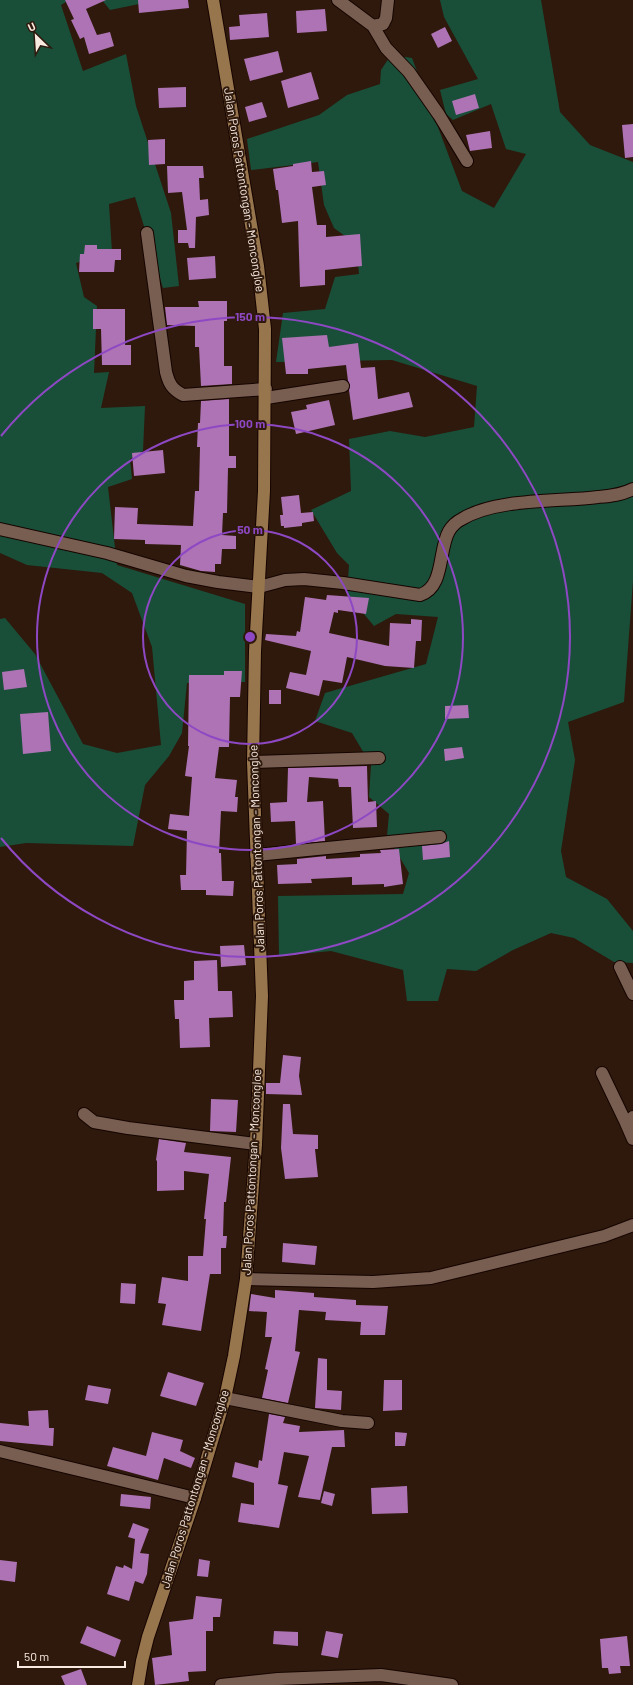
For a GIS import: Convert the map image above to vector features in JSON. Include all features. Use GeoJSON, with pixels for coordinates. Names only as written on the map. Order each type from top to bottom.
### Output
{"type":"FeatureCollection","features":[{"type":"Feature","properties":{"kind":"street","name":"Jalan Poros Pattontongan - Moncongloe"},"geometry":{"type":"LineString","coordinates":[[138,1685],[148,1637],[195,1498],[225,1398],[234,1356],[246,1279],[256,1144],[262,996],[253,762],[255,651],[264,491],[266,393],[265,329],[258,266],[213,0]]}},
{"type":"Feature","properties":{"kind":"street"},"geometry":{"type":"LineString","coordinates":[[338,0],[373,26],[386,48],[413,78],[439,115],[467,161]]}},
{"type":"Feature","properties":{"kind":"street"},"geometry":{"type":"LineString","coordinates":[[373,26],[383,24],[386,18],[388,0]]}},
{"type":"Feature","properties":{"kind":"street"},"geometry":{"type":"LineString","coordinates":[[146,233],[166,372],[169,383],[175,391],[183,395],[266,393],[343,386]]}},
{"type":"Feature","properties":{"kind":"street"},"geometry":{"type":"LineString","coordinates":[[0,529],[107,553],[186,576],[218,582],[259,587],[285,580],[304,579],[343,582],[420,595],[425,593],[436,580],[449,531],[462,519],[473,513],[504,505],[596,497],[618,494],[633,489]]}},
{"type":"Feature","properties":{"kind":"street"},"geometry":{"type":"LineString","coordinates":[[253,762],[379,758]]}},
{"type":"Feature","properties":{"kind":"street"},"geometry":{"type":"LineString","coordinates":[[256,855],[440,837]]}},
{"type":"Feature","properties":{"kind":"street"},"geometry":{"type":"LineString","coordinates":[[620,967],[633,994]]}},
{"type":"Feature","properties":{"kind":"street"},"geometry":{"type":"LineString","coordinates":[[602,1073],[629,1120],[633,1138]]}},
{"type":"Feature","properties":{"kind":"street"},"geometry":{"type":"LineString","coordinates":[[84,1114],[94,1122],[128,1128],[256,1144]]}},
{"type":"Feature","properties":{"kind":"street"},"geometry":{"type":"LineString","coordinates":[[246,1279],[373,1282],[431,1278],[604,1236],[633,1225]]}},
{"type":"Feature","properties":{"kind":"street"},"geometry":{"type":"LineString","coordinates":[[225,1398],[342,1420],[368,1423]]}},
{"type":"Feature","properties":{"kind":"street"},"geometry":{"type":"LineString","coordinates":[[0,1451],[195,1498]]}},
{"type":"Feature","properties":{"kind":"street"},"geometry":{"type":"LineString","coordinates":[[221,1685],[278,1679],[381,1675],[452,1685]]}},
{"type":"Feature","properties":{"kind":"green space"},"geometry":{"type":"Polygon","coordinates":[[[0,0],[69,0],[61,5],[83,71],[126,54],[136,106],[171,213],[179,286],[163,288],[135,197],[109,204],[112,252],[76,263],[84,297],[97,306],[94,373],[109,372],[101,408],[145,406],[143,451],[130,459],[132,479],[108,487],[117,565],[245,604],[245,682],[187,683],[182,733],[169,756],[145,785],[133,846],[26,843],[0,847],[0,619],[5,618],[35,654],[83,744],[117,753],[161,745],[152,647],[132,593],[102,573],[27,565],[0,553],[0,0]]]}},
{"type":"Feature","properties":{"kind":"green space"},"geometry":{"type":"Polygon","coordinates":[[[102,0],[139,0],[139,4],[110,10],[102,0]]]}},
{"type":"Feature","properties":{"kind":"green space"},"geometry":{"type":"Polygon","coordinates":[[[440,0],[541,0],[560,112],[590,145],[633,162],[633,581],[624,702],[568,722],[575,760],[561,851],[566,877],[607,899],[633,931],[633,963],[614,962],[574,938],[551,933],[513,950],[476,971],[447,969],[438,1001],[407,1001],[403,970],[331,951],[279,956],[278,896],[403,894],[409,873],[387,836],[389,814],[369,797],[371,765],[352,733],[315,721],[325,693],[426,664],[438,617],[396,614],[374,626],[347,594],[349,565],[337,553],[311,510],[351,491],[349,439],[390,431],[425,437],[474,427],[477,386],[392,360],[276,362],[283,313],[325,309],[335,277],[359,274],[356,244],[334,228],[324,205],[318,162],[251,170],[247,139],[319,115],[347,95],[380,84],[381,70],[391,55],[412,58],[462,191],[494,208],[526,154],[506,149],[491,104],[453,120],[446,114],[440,90],[478,79],[444,17],[440,0]]]}},
{"type":"Feature","properties":{"kind":"building"},"geometry":{"type":"Polygon","coordinates":[[[65,0],[106,0],[86,9],[97,35],[110,32],[114,46],[89,54],[84,37],[80,39],[71,20],[74,19],[65,0]]]}},
{"type":"Feature","properties":{"kind":"building"},"geometry":{"type":"Polygon","coordinates":[[[138,0],[188,0],[189,8],[139,13],[138,0]]]}},
{"type":"Feature","properties":{"kind":"building"},"geometry":{"type":"Polygon","coordinates":[[[325,9],[327,31],[297,33],[296,11],[325,9]]]}},
{"type":"Feature","properties":{"kind":"building"},"geometry":{"type":"Polygon","coordinates":[[[267,13],[269,37],[230,40],[229,27],[240,26],[239,15],[267,13]]]}},
{"type":"Feature","properties":{"kind":"building"},"geometry":{"type":"Polygon","coordinates":[[[445,27],[452,41],[438,48],[431,34],[445,27]]]}},
{"type":"Feature","properties":{"kind":"building"},"geometry":{"type":"Polygon","coordinates":[[[278,51],[283,72],[250,81],[244,59],[278,51]]]}},
{"type":"Feature","properties":{"kind":"building"},"geometry":{"type":"Polygon","coordinates":[[[311,72],[319,99],[288,108],[281,81],[311,72]]]}},
{"type":"Feature","properties":{"kind":"building"},"geometry":{"type":"Polygon","coordinates":[[[186,87],[186,107],[159,108],[158,88],[186,87]]]}},
{"type":"Feature","properties":{"kind":"building"},"geometry":{"type":"Polygon","coordinates":[[[475,94],[479,108],[456,115],[452,101],[475,94]]]}},
{"type":"Feature","properties":{"kind":"building"},"geometry":{"type":"Polygon","coordinates":[[[262,102],[267,117],[249,122],[245,107],[262,102]]]}},
{"type":"Feature","properties":{"kind":"building"},"geometry":{"type":"Polygon","coordinates":[[[633,124],[633,157],[625,158],[622,125],[633,124]]]}},
{"type":"Feature","properties":{"kind":"building"},"geometry":{"type":"Polygon","coordinates":[[[490,131],[492,148],[470,151],[466,135],[490,131]]]}},
{"type":"Feature","properties":{"kind":"building"},"geometry":{"type":"Polygon","coordinates":[[[165,139],[165,164],[149,165],[148,140],[165,139]]]}},
{"type":"Feature","properties":{"kind":"building"},"geometry":{"type":"Polygon","coordinates":[[[311,161],[312,172],[324,171],[326,185],[312,187],[317,225],[326,225],[326,237],[360,234],[362,266],[325,270],[325,285],[300,287],[298,221],[282,223],[278,190],[276,190],[273,169],[311,161]]]}},
{"type":"Feature","properties":{"kind":"building"},"geometry":{"type":"Polygon","coordinates":[[[167,166],[203,166],[204,178],[199,178],[200,200],[208,199],[209,215],[196,217],[195,248],[189,248],[188,243],[178,243],[178,230],[187,230],[182,192],[168,193],[167,166]]]}},
{"type":"Feature","properties":{"kind":"building"},"geometry":{"type":"Polygon","coordinates":[[[85,245],[97,245],[97,249],[121,249],[121,260],[115,260],[114,272],[79,272],[80,254],[84,254],[85,245]]]}},
{"type":"Feature","properties":{"kind":"building"},"geometry":{"type":"Polygon","coordinates":[[[215,256],[216,278],[189,280],[187,258],[215,256]]]}},
{"type":"Feature","properties":{"kind":"building"},"geometry":{"type":"Polygon","coordinates":[[[198,301],[227,301],[227,321],[224,321],[224,366],[232,366],[232,384],[201,386],[199,347],[195,347],[195,326],[167,325],[165,307],[199,307],[198,301]]]}},
{"type":"Feature","properties":{"kind":"building"},"geometry":{"type":"Polygon","coordinates":[[[93,309],[125,309],[125,345],[131,345],[131,365],[102,365],[101,329],[93,329],[93,309]]]}},
{"type":"Feature","properties":{"kind":"building"},"geometry":{"type":"Polygon","coordinates":[[[327,335],[329,347],[358,343],[361,368],[375,367],[378,399],[409,392],[413,407],[353,420],[349,390],[350,385],[346,365],[308,369],[308,374],[286,374],[282,338],[327,335]]]}},
{"type":"Feature","properties":{"kind":"building"},"geometry":{"type":"Polygon","coordinates":[[[229,399],[229,456],[236,456],[236,468],[228,468],[227,513],[223,513],[222,535],[236,536],[236,549],[222,549],[221,564],[215,564],[215,572],[201,571],[180,565],[181,545],[145,544],[145,540],[114,539],[115,507],[138,508],[137,524],[193,526],[195,491],[199,491],[200,447],[197,447],[201,401],[229,399]]]}},
{"type":"Feature","properties":{"kind":"building"},"geometry":{"type":"Polygon","coordinates":[[[329,400],[335,425],[296,434],[291,412],[307,409],[306,405],[329,400]]]}},
{"type":"Feature","properties":{"kind":"building"},"geometry":{"type":"Polygon","coordinates":[[[163,450],[165,473],[134,476],[132,453],[163,450]]]}},
{"type":"Feature","properties":{"kind":"building"},"geometry":{"type":"Polygon","coordinates":[[[299,495],[301,513],[313,512],[314,521],[302,523],[302,526],[284,528],[284,526],[281,526],[280,515],[283,515],[281,497],[299,495]]]}},
{"type":"Feature","properties":{"kind":"building"},"geometry":{"type":"Polygon","coordinates":[[[327,595],[369,598],[366,614],[338,610],[338,613],[334,612],[329,633],[389,646],[390,623],[411,624],[411,619],[422,620],[421,641],[416,641],[414,668],[385,666],[347,657],[342,683],[323,680],[319,696],[286,688],[290,672],[306,675],[311,651],[265,640],[266,634],[296,636],[297,631],[300,632],[305,597],[326,600],[327,595]]]}},
{"type":"Feature","properties":{"kind":"building"},"geometry":{"type":"Polygon","coordinates":[[[24,669],[27,687],[4,690],[2,672],[24,669]]]}},
{"type":"Feature","properties":{"kind":"building"},"geometry":{"type":"Polygon","coordinates":[[[224,671],[242,671],[240,697],[230,697],[229,747],[219,747],[215,778],[237,780],[235,797],[238,797],[237,812],[221,811],[219,853],[221,853],[222,881],[234,881],[233,896],[206,895],[206,890],[181,890],[180,875],[186,875],[187,831],[168,829],[170,814],[189,816],[192,777],[185,776],[189,746],[189,675],[224,675],[224,671]]]}},
{"type":"Feature","properties":{"kind":"building"},"geometry":{"type":"Polygon","coordinates":[[[269,690],[281,690],[281,704],[269,704],[269,690]]]}},
{"type":"Feature","properties":{"kind":"building"},"geometry":{"type":"Polygon","coordinates":[[[468,705],[469,718],[445,719],[445,706],[468,705]]]}},
{"type":"Feature","properties":{"kind":"building"},"geometry":{"type":"Polygon","coordinates":[[[48,712],[51,751],[23,754],[20,714],[48,712]]]}},
{"type":"Feature","properties":{"kind":"building"},"geometry":{"type":"Polygon","coordinates":[[[462,747],[464,758],[445,761],[444,749],[462,747]]]}},
{"type":"Feature","properties":{"kind":"building"},"geometry":{"type":"Polygon","coordinates":[[[367,766],[368,802],[376,801],[377,827],[353,828],[351,787],[339,787],[338,779],[309,777],[307,802],[323,801],[325,841],[296,844],[295,821],[271,822],[270,803],[287,802],[288,768],[367,766]]]}},
{"type":"Feature","properties":{"kind":"building"},"geometry":{"type":"Polygon","coordinates":[[[449,841],[450,857],[423,860],[422,846],[441,844],[449,841]]]}},
{"type":"Feature","properties":{"kind":"building"},"geometry":{"type":"Polygon","coordinates":[[[399,849],[403,884],[384,887],[384,884],[352,885],[352,877],[311,879],[312,883],[278,884],[277,865],[297,864],[297,859],[326,856],[326,859],[360,857],[360,854],[381,853],[380,850],[399,849]]]}},
{"type":"Feature","properties":{"kind":"building"},"geometry":{"type":"Polygon","coordinates":[[[244,945],[246,965],[221,967],[220,946],[244,945]]]}},
{"type":"Feature","properties":{"kind":"building"},"geometry":{"type":"Polygon","coordinates":[[[217,960],[218,991],[232,991],[233,1017],[209,1018],[210,1047],[180,1048],[179,1019],[175,1019],[174,1000],[184,1000],[184,981],[194,980],[194,961],[217,960]]]}},
{"type":"Feature","properties":{"kind":"building"},"geometry":{"type":"Polygon","coordinates":[[[283,1055],[301,1057],[299,1076],[302,1095],[266,1094],[266,1083],[280,1083],[283,1055]]]}},
{"type":"Feature","properties":{"kind":"building"},"geometry":{"type":"Polygon","coordinates":[[[211,1099],[238,1100],[236,1132],[210,1131],[211,1099]]]}},
{"type":"Feature","properties":{"kind":"building"},"geometry":{"type":"Polygon","coordinates":[[[283,1104],[290,1104],[293,1134],[318,1135],[318,1149],[315,1149],[318,1177],[285,1179],[281,1148],[283,1104]]]}},
{"type":"Feature","properties":{"kind":"building"},"geometry":{"type":"Polygon","coordinates":[[[159,1139],[186,1143],[184,1152],[231,1157],[226,1202],[224,1202],[223,1236],[227,1236],[226,1248],[221,1248],[221,1274],[210,1274],[201,1331],[162,1325],[166,1304],[158,1303],[162,1277],[188,1281],[188,1256],[203,1256],[206,1219],[204,1219],[209,1174],[184,1171],[184,1190],[157,1191],[156,1160],[159,1139]]]}},
{"type":"Feature","properties":{"kind":"building"},"geometry":{"type":"Polygon","coordinates":[[[283,1243],[317,1246],[315,1265],[282,1262],[283,1243]]]}},
{"type":"Feature","properties":{"kind":"building"},"geometry":{"type":"Polygon","coordinates":[[[121,1283],[136,1284],[135,1304],[120,1303],[121,1283]]]}},
{"type":"Feature","properties":{"kind":"building"},"geometry":{"type":"Polygon","coordinates":[[[275,1290],[314,1293],[314,1297],[356,1300],[356,1305],[388,1306],[385,1335],[360,1335],[361,1322],[325,1320],[326,1312],[299,1310],[295,1351],[300,1352],[288,1403],[262,1398],[268,1370],[265,1369],[272,1337],[265,1337],[267,1312],[249,1311],[251,1294],[275,1298],[275,1290]]]}},
{"type":"Feature","properties":{"kind":"building"},"geometry":{"type":"Polygon","coordinates":[[[318,1358],[327,1359],[327,1390],[342,1391],[341,1410],[315,1408],[318,1358]]]}},
{"type":"Feature","properties":{"kind":"building"},"geometry":{"type":"Polygon","coordinates":[[[168,1372],[204,1383],[196,1406],[160,1396],[168,1372]]]}},
{"type":"Feature","properties":{"kind":"building"},"geometry":{"type":"Polygon","coordinates":[[[384,1380],[402,1380],[402,1410],[383,1411],[384,1380]]]}},
{"type":"Feature","properties":{"kind":"building"},"geometry":{"type":"Polygon","coordinates":[[[88,1385],[111,1389],[108,1404],[85,1400],[88,1385]]]}},
{"type":"Feature","properties":{"kind":"building"},"geometry":{"type":"Polygon","coordinates":[[[48,1410],[49,1428],[54,1428],[53,1446],[0,1441],[0,1423],[29,1426],[28,1411],[48,1410]]]}},
{"type":"Feature","properties":{"kind":"building"},"geometry":{"type":"Polygon","coordinates":[[[269,1414],[285,1417],[283,1423],[300,1426],[299,1432],[344,1430],[345,1447],[332,1447],[320,1500],[298,1497],[309,1456],[284,1452],[278,1484],[288,1486],[279,1528],[238,1522],[241,1503],[254,1505],[254,1483],[232,1477],[235,1462],[258,1468],[259,1460],[262,1461],[269,1414]]]}},
{"type":"Feature","properties":{"kind":"building"},"geometry":{"type":"Polygon","coordinates":[[[152,1432],[183,1440],[180,1451],[195,1458],[191,1468],[164,1458],[158,1480],[107,1466],[113,1447],[146,1456],[152,1432]]]}},
{"type":"Feature","properties":{"kind":"building"},"geometry":{"type":"Polygon","coordinates":[[[395,1432],[407,1433],[405,1446],[395,1446],[395,1432]]]}},
{"type":"Feature","properties":{"kind":"building"},"geometry":{"type":"Polygon","coordinates":[[[407,1486],[408,1513],[372,1514],[371,1488],[407,1486]]]}},
{"type":"Feature","properties":{"kind":"building"},"geometry":{"type":"Polygon","coordinates":[[[324,1491],[335,1494],[332,1506],[321,1503],[324,1491]]]}},
{"type":"Feature","properties":{"kind":"building"},"geometry":{"type":"Polygon","coordinates":[[[121,1494],[151,1497],[150,1509],[120,1506],[121,1494]]]}},
{"type":"Feature","properties":{"kind":"building"},"geometry":{"type":"Polygon","coordinates":[[[133,1523],[149,1529],[140,1553],[149,1554],[147,1574],[143,1584],[135,1581],[129,1601],[107,1594],[116,1566],[123,1568],[124,1565],[132,1569],[135,1539],[128,1537],[133,1523]]]}},
{"type":"Feature","properties":{"kind":"building"},"geometry":{"type":"Polygon","coordinates":[[[199,1559],[210,1561],[208,1577],[197,1576],[199,1559]]]}},
{"type":"Feature","properties":{"kind":"building"},"geometry":{"type":"Polygon","coordinates":[[[0,1560],[17,1562],[15,1582],[0,1580],[0,1560]]]}},
{"type":"Feature","properties":{"kind":"building"},"geometry":{"type":"Polygon","coordinates":[[[196,1596],[222,1599],[220,1617],[213,1617],[213,1631],[206,1631],[206,1671],[188,1672],[189,1681],[155,1685],[152,1658],[172,1655],[169,1622],[193,1619],[196,1596]]]}},
{"type":"Feature","properties":{"kind":"building"},"geometry":{"type":"Polygon","coordinates":[[[87,1626],[121,1640],[115,1657],[80,1643],[87,1626]]]}},
{"type":"Feature","properties":{"kind":"building"},"geometry":{"type":"Polygon","coordinates":[[[274,1631],[298,1632],[298,1646],[273,1644],[274,1631]]]}},
{"type":"Feature","properties":{"kind":"building"},"geometry":{"type":"Polygon","coordinates":[[[326,1631],[343,1634],[338,1658],[321,1655],[326,1631]]]}},
{"type":"Feature","properties":{"kind":"building"},"geometry":{"type":"Polygon","coordinates":[[[627,1636],[630,1666],[620,1666],[621,1673],[609,1674],[608,1668],[602,1668],[600,1639],[627,1636]]]}},
{"type":"Feature","properties":{"kind":"building"},"geometry":{"type":"Polygon","coordinates":[[[81,1669],[87,1685],[65,1685],[61,1676],[81,1669]]]}}]}
